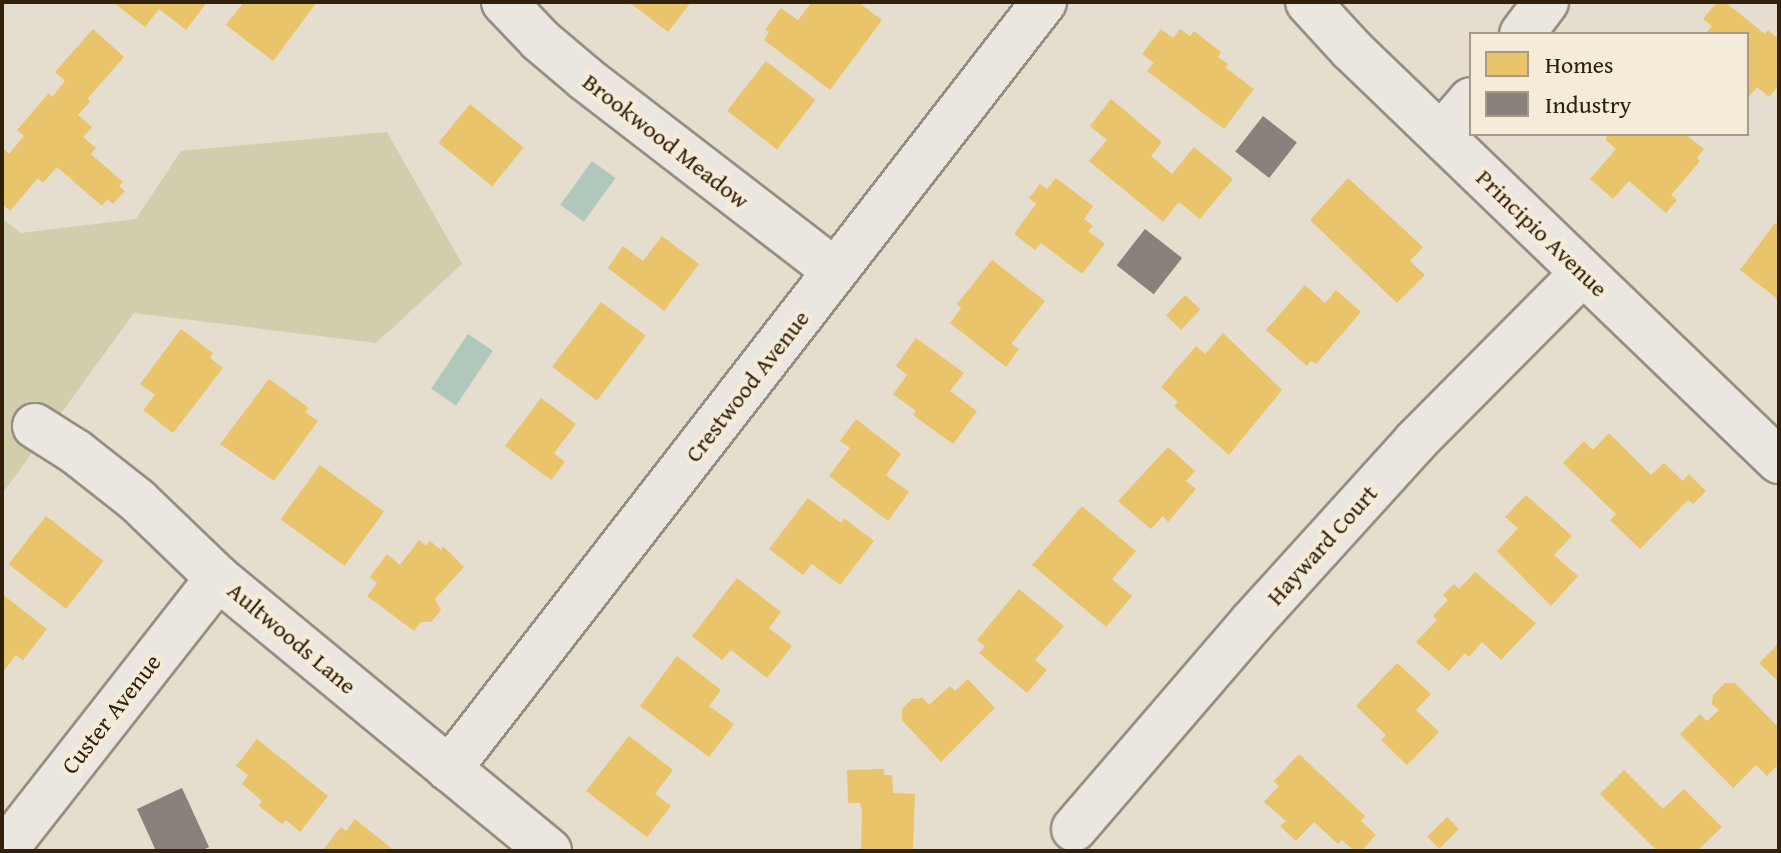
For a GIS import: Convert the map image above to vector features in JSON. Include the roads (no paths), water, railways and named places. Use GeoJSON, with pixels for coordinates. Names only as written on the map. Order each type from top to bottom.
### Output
{"type":"FeatureCollection","features":[{"type":"Feature","properties":{"kind":"street","name":"Brookwood Meadow"},"geometry":{"type":"LineString","coordinates":[[504,2],[540,40],[586,79],[835,271]]}},
{"type":"Feature","properties":{"kind":"street","name":"Crestwood Avenue"},"geometry":{"type":"LineString","coordinates":[[449,769],[1044,2]]}},
{"type":"Feature","properties":{"kind":"street","name":"Principio Avenue"},"geometry":{"type":"LineString","coordinates":[[1308,2],[1351,49],[1779,461]]}},
{"type":"Feature","properties":{"kind":"street"},"geometry":{"type":"LineString","coordinates":[[1524,32],[1546,2]]}},
{"type":"Feature","properties":{"kind":"street"},"geometry":{"type":"LineString","coordinates":[[1441,135],[1469,102]]}},
{"type":"Feature","properties":{"kind":"street","name":"Hayward Court"},"geometry":{"type":"LineString","coordinates":[[1074,829],[1252,622],[1415,442],[1582,274]]}},
{"type":"Feature","properties":{"kind":"street","name":"Aultwoods Lane"},"geometry":{"type":"LineString","coordinates":[[35,426],[76,452],[137,500],[218,578],[549,851]]}},
{"type":"Feature","properties":{"kind":"street","name":"Custer Avenue"},"geometry":{"type":"LineString","coordinates":[[4,851],[218,578]]}}]}
